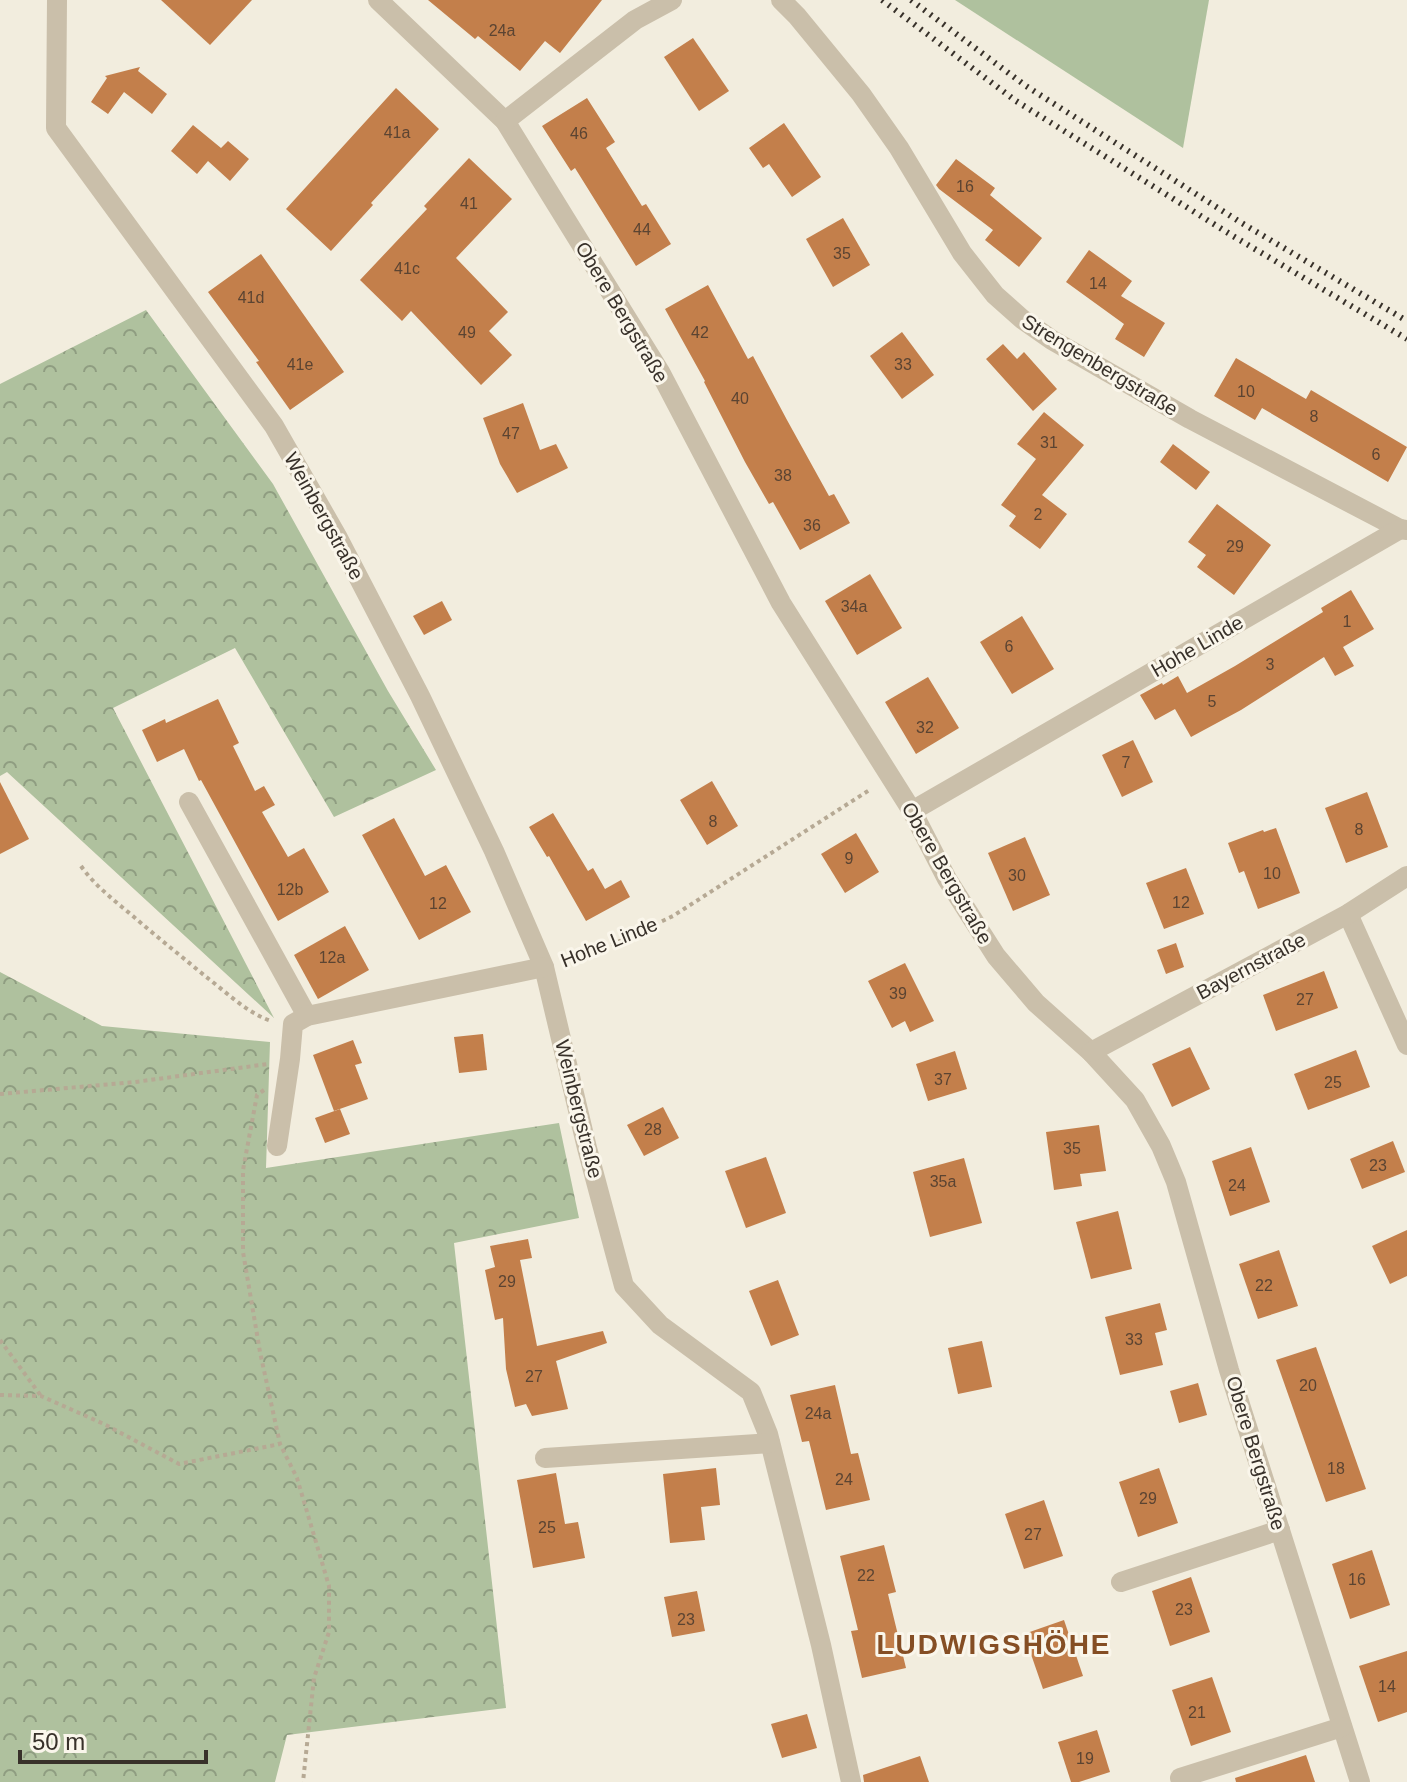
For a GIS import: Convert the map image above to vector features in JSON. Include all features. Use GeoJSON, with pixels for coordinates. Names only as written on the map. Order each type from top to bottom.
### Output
{"type":"FeatureCollection","features":[{"type":"Feature","properties":{"kind":"street","name":"Weinbergstraße"},"geometry":{"type":"LineString","coordinates":[[57,0],[56,128],[274,426],[338,538],[420,696],[494,851],[544,967],[624,1286],[660,1325],[751,1392],[770,1443],[821,1645],[851,1782]]}},
{"type":"Feature","properties":{"kind":"street"},"geometry":{"type":"LineString","coordinates":[[378,0],[505,121],[635,20],[672,0]]}},
{"type":"Feature","properties":{"kind":"street","name":"Strengenbergstraße"},"geometry":{"type":"LineString","coordinates":[[781,0],[861,94],[899,148],[962,253],[995,295],[1022,319],[1052,340],[1166,406],[1403,529]]}},
{"type":"Feature","properties":{"kind":"street","name":"Obere Bergstraße"},"geometry":{"type":"LineString","coordinates":[[505,121],[660,372],[781,603],[912,811],[947,879],[996,956],[1036,1003],[1091,1052],[1135,1100],[1161,1146],[1176,1182],[1229,1370],[1360,1782]]}},
{"type":"Feature","properties":{"kind":"street","name":"Hohe Linde"},"geometry":{"type":"LineString","coordinates":[[912,811],[1403,529]]}},
{"type":"Feature","properties":{"kind":"street"},"geometry":{"type":"LineString","coordinates":[[189,802],[300,1020],[289,1066],[277,1146]]}},
{"type":"Feature","properties":{"kind":"street","name":"Bayernstraße"},"geometry":{"type":"LineString","coordinates":[[1091,1052],[1348,914],[1407,876]]}},
{"type":"Feature","properties":{"kind":"street"},"geometry":{"type":"LineString","coordinates":[[1348,914],[1407,1045]]}},
{"type":"Feature","properties":{"kind":"street","name":"Hohe Linde"},"geometry":{"type":"LineString","coordinates":[[300,1020],[544,967]]}},
{"type":"Feature","properties":{"kind":"street"},"geometry":{"type":"LineString","coordinates":[[545,1458],[770,1443]]}},
{"type":"Feature","properties":{"kind":"street"},"geometry":{"type":"LineString","coordinates":[[1121,1582],[1280,1530]]}},
{"type":"Feature","properties":{"kind":"street"},"geometry":{"type":"LineString","coordinates":[[1180,1778],[1342,1727]]}},
{"type":"Feature","properties":{"kind":"path","name":"Hohe Linde"},"geometry":{"type":"LineString","coordinates":[[544,967],[620,941],[673,916],[888,775]]}},
{"type":"Feature","properties":{"kind":"path"},"geometry":{"type":"LineString","coordinates":[[81,866],[107,894],[236,1000],[262,1018],[274,1022],[300,1020]]}},
{"type":"Feature","properties":{"kind":"path"},"geometry":{"type":"LineString","coordinates":[[0,1094],[253,1067],[289,1066]]}},
{"type":"Feature","properties":{"kind":"path"},"geometry":{"type":"LineString","coordinates":[[289,1066],[257,1095],[243,1170],[243,1252],[280,1444],[297,1478],[329,1586],[329,1632],[314,1678],[303,1782]]}},
{"type":"Feature","properties":{"kind":"path"},"geometry":{"type":"LineString","coordinates":[[0,1340],[41,1396]]}},
{"type":"Feature","properties":{"kind":"path"},"geometry":{"type":"LineString","coordinates":[[0,1395],[41,1396],[104,1424],[179,1464],[280,1444]]}},
{"type":"Feature","properties":{"kind":"green space"},"geometry":{"type":"Polygon","coordinates":[[[955,0],[1209,0],[1183,148],[955,0]]]}},
{"type":"Feature","properties":{"kind":"green space"},"geometry":{"type":"Polygon","coordinates":[[[146,310],[273,484],[388,691],[436,770],[334,817],[235,648],[113,708],[274,1018],[7,772],[0,776],[0,384],[146,310]]]}},
{"type":"Feature","properties":{"kind":"green space"},"geometry":{"type":"Polygon","coordinates":[[[0,972],[102,1026],[270,1042],[266,1168],[559,1123],[579,1218],[454,1243],[506,1708],[287,1735],[275,1782],[0,1782],[0,972]]]}},
{"type":"Feature","properties":{"kind":"building"},"geometry":{"type":"Polygon","coordinates":[[[161,0],[252,0],[210,45],[161,0]]]}},
{"type":"Feature","properties":{"kind":"building"},"geometry":{"type":"Polygon","coordinates":[[[428,0],[602,0],[560,53],[545,41],[520,71],[428,0]]]}},
{"type":"Feature","properties":{"kind":"building"},"geometry":{"type":"Polygon","coordinates":[[[693,38],[729,91],[699,111],[664,57],[693,38]]]}},
{"type":"Feature","properties":{"kind":"building"},"geometry":{"type":"Polygon","coordinates":[[[140,67],[138,71],[167,94],[152,114],[124,92],[108,114],[91,102],[107,78],[105,76],[140,67]]]}},
{"type":"Feature","properties":{"kind":"building"},"geometry":{"type":"Polygon","coordinates":[[[396,88],[439,129],[331,251],[286,209],[396,88]]]}},
{"type":"Feature","properties":{"kind":"building"},"geometry":{"type":"Polygon","coordinates":[[[587,98],[615,142],[606,148],[642,206],[646,204],[671,244],[636,266],[575,168],[571,171],[542,126],[587,98]]]}},
{"type":"Feature","properties":{"kind":"building"},"geometry":{"type":"Polygon","coordinates":[[[784,123],[821,177],[792,197],[769,164],[763,168],[749,148],[784,123]]]}},
{"type":"Feature","properties":{"kind":"building"},"geometry":{"type":"Polygon","coordinates":[[[193,125],[221,148],[228,141],[249,159],[230,181],[208,161],[197,174],[171,151],[193,125]]]}},
{"type":"Feature","properties":{"kind":"building"},"geometry":{"type":"Polygon","coordinates":[[[469,158],[512,199],[456,258],[508,312],[489,331],[512,355],[481,385],[411,311],[402,321],[360,280],[427,209],[424,206],[469,158]]]}},
{"type":"Feature","properties":{"kind":"building"},"geometry":{"type":"Polygon","coordinates":[[[956,159],[995,188],[990,195],[1042,238],[1019,267],[985,240],[993,230],[936,185],[956,159]]]}},
{"type":"Feature","properties":{"kind":"building"},"geometry":{"type":"Polygon","coordinates":[[[843,218],[870,265],[833,287],[806,239],[843,218]]]}},
{"type":"Feature","properties":{"kind":"building"},"geometry":{"type":"Polygon","coordinates":[[[1089,250],[1132,281],[1121,296],[1165,323],[1144,357],[1115,339],[1124,324],[1066,282],[1089,250]]]}},
{"type":"Feature","properties":{"kind":"building"},"geometry":{"type":"Polygon","coordinates":[[[261,254],[344,372],[290,410],[256,362],[259,361],[208,292],[261,254]]]}},
{"type":"Feature","properties":{"kind":"building"},"geometry":{"type":"Polygon","coordinates":[[[708,285],[748,359],[753,356],[829,496],[834,494],[850,523],[800,550],[773,502],[769,504],[745,462],[665,309],[708,285]]]}},
{"type":"Feature","properties":{"kind":"building"},"geometry":{"type":"Polygon","coordinates":[[[902,332],[934,375],[902,399],[870,356],[902,332]]]}},
{"type":"Feature","properties":{"kind":"building"},"geometry":{"type":"Polygon","coordinates":[[[1003,344],[1017,359],[1024,352],[1057,389],[1033,411],[986,359],[1003,344]]]}},
{"type":"Feature","properties":{"kind":"building"},"geometry":{"type":"Polygon","coordinates":[[[1236,358],[1306,399],[1311,390],[1407,447],[1388,482],[1262,408],[1255,420],[1214,396],[1236,358]]]}},
{"type":"Feature","properties":{"kind":"building"},"geometry":{"type":"Polygon","coordinates":[[[523,403],[540,450],[556,444],[568,468],[517,493],[500,464],[483,418],[523,403]]]}},
{"type":"Feature","properties":{"kind":"building"},"geometry":{"type":"Polygon","coordinates":[[[1044,412],[1084,445],[1042,495],[1067,514],[1040,549],[1009,526],[1016,516],[1001,505],[1036,459],[1017,444],[1044,412]]]}},
{"type":"Feature","properties":{"kind":"building"},"geometry":{"type":"Polygon","coordinates":[[[1173,444],[1210,472],[1196,490],[1160,462],[1173,444]]]}},
{"type":"Feature","properties":{"kind":"building"},"geometry":{"type":"Polygon","coordinates":[[[1217,504],[1271,545],[1234,595],[1197,567],[1206,555],[1188,542],[1217,504]]]}},
{"type":"Feature","properties":{"kind":"building"},"geometry":{"type":"Polygon","coordinates":[[[870,574],[902,628],[857,655],[825,601],[870,574]]]}},
{"type":"Feature","properties":{"kind":"building"},"geometry":{"type":"Polygon","coordinates":[[[1351,590],[1374,629],[1343,647],[1354,666],[1335,676],[1324,657],[1241,710],[1191,737],[1175,709],[1155,720],[1140,695],[1178,676],[1187,693],[1323,612],[1321,608],[1351,590]]]}},
{"type":"Feature","properties":{"kind":"building"},"geometry":{"type":"Polygon","coordinates":[[[442,601],[452,620],[424,635],[413,616],[442,601]]]}},
{"type":"Feature","properties":{"kind":"building"},"geometry":{"type":"Polygon","coordinates":[[[1022,616],[1054,669],[1012,694],[980,642],[1022,616]]]}},
{"type":"Feature","properties":{"kind":"building"},"geometry":{"type":"Polygon","coordinates":[[[928,677],[959,728],[916,754],[885,702],[928,677]]]}},
{"type":"Feature","properties":{"kind":"building"},"geometry":{"type":"Polygon","coordinates":[[[218,699],[239,743],[233,746],[255,791],[264,786],[275,805],[262,812],[288,857],[304,848],[329,892],[278,921],[184,749],[157,762],[142,730],[165,719],[166,723],[218,699]]]}},
{"type":"Feature","properties":{"kind":"building"},"geometry":{"type":"Polygon","coordinates":[[[1133,740],[1153,782],[1122,797],[1102,755],[1133,740]]]}},
{"type":"Feature","properties":{"kind":"building"},"geometry":{"type":"Polygon","coordinates":[[[712,781],[738,826],[707,845],[680,800],[712,781]]]}},
{"type":"Feature","properties":{"kind":"building"},"geometry":{"type":"Polygon","coordinates":[[[0,782],[29,839],[0,854],[0,782]]]}},
{"type":"Feature","properties":{"kind":"building"},"geometry":{"type":"Polygon","coordinates":[[[1367,792],[1388,847],[1346,863],[1325,808],[1367,792]]]}},
{"type":"Feature","properties":{"kind":"building"},"geometry":{"type":"Polygon","coordinates":[[[553,813],[588,871],[593,868],[605,889],[621,880],[630,897],[586,921],[529,827],[553,813]]]}},
{"type":"Feature","properties":{"kind":"building"},"geometry":{"type":"Polygon","coordinates":[[[394,818],[425,876],[446,865],[471,912],[419,940],[362,835],[394,818]]]}},
{"type":"Feature","properties":{"kind":"building"},"geometry":{"type":"Polygon","coordinates":[[[1276,828],[1300,893],[1258,909],[1244,871],[1239,873],[1228,843],[1276,828]]]}},
{"type":"Feature","properties":{"kind":"building"},"geometry":{"type":"Polygon","coordinates":[[[856,833],[879,872],[845,893],[821,854],[856,833]]]}},
{"type":"Feature","properties":{"kind":"building"},"geometry":{"type":"Polygon","coordinates":[[[1025,837],[1050,895],[1013,911],[988,853],[1025,837]]]}},
{"type":"Feature","properties":{"kind":"building"},"geometry":{"type":"Polygon","coordinates":[[[1186,868],[1204,914],[1164,929],[1146,883],[1186,868]]]}},
{"type":"Feature","properties":{"kind":"building"},"geometry":{"type":"Polygon","coordinates":[[[345,926],[369,970],[318,999],[294,955],[345,926]]]}},
{"type":"Feature","properties":{"kind":"building"},"geometry":{"type":"Polygon","coordinates":[[[1176,943],[1184,967],[1166,974],[1157,950],[1176,943]]]}},
{"type":"Feature","properties":{"kind":"building"},"geometry":{"type":"Polygon","coordinates":[[[905,963],[934,1021],[910,1032],[905,1021],[892,1028],[868,981],[905,963]]]}},
{"type":"Feature","properties":{"kind":"building"},"geometry":{"type":"Polygon","coordinates":[[[1324,971],[1338,1008],[1276,1031],[1263,995],[1324,971]]]}},
{"type":"Feature","properties":{"kind":"building"},"geometry":{"type":"Polygon","coordinates":[[[483,1034],[487,1070],[459,1073],[454,1037],[483,1034]]]}},
{"type":"Feature","properties":{"kind":"building"},"geometry":{"type":"Polygon","coordinates":[[[353,1040],[362,1063],[355,1065],[368,1099],[334,1111],[313,1055],[353,1040]]]}},
{"type":"Feature","properties":{"kind":"building"},"geometry":{"type":"Polygon","coordinates":[[[1190,1047],[1210,1089],[1172,1107],[1152,1064],[1190,1047]]]}},
{"type":"Feature","properties":{"kind":"building"},"geometry":{"type":"Polygon","coordinates":[[[1356,1050],[1370,1087],[1308,1110],[1294,1074],[1356,1050]]]}},
{"type":"Feature","properties":{"kind":"building"},"geometry":{"type":"Polygon","coordinates":[[[955,1051],[967,1089],[928,1101],[916,1064],[955,1051]]]}},
{"type":"Feature","properties":{"kind":"building"},"geometry":{"type":"Polygon","coordinates":[[[663,1107],[679,1138],[644,1156],[627,1125],[663,1107]]]}},
{"type":"Feature","properties":{"kind":"building"},"geometry":{"type":"Polygon","coordinates":[[[340,1109],[350,1134],[325,1143],[315,1118],[340,1109]]]}},
{"type":"Feature","properties":{"kind":"building"},"geometry":{"type":"Polygon","coordinates":[[[1099,1125],[1106,1171],[1080,1174],[1082,1186],[1054,1190],[1046,1132],[1099,1125]]]}},
{"type":"Feature","properties":{"kind":"building"},"geometry":{"type":"Polygon","coordinates":[[[1393,1141],[1405,1172],[1362,1189],[1350,1159],[1393,1141]]]}},
{"type":"Feature","properties":{"kind":"building"},"geometry":{"type":"Polygon","coordinates":[[[1251,1147],[1270,1202],[1230,1216],[1212,1161],[1251,1147]]]}},
{"type":"Feature","properties":{"kind":"building"},"geometry":{"type":"Polygon","coordinates":[[[766,1157],[786,1213],[746,1228],[725,1171],[766,1157]]]}},
{"type":"Feature","properties":{"kind":"building"},"geometry":{"type":"Polygon","coordinates":[[[964,1158],[982,1223],[930,1237],[913,1172],[964,1158]]]}},
{"type":"Feature","properties":{"kind":"building"},"geometry":{"type":"Polygon","coordinates":[[[1118,1211],[1132,1269],[1091,1279],[1076,1222],[1118,1211]]]}},
{"type":"Feature","properties":{"kind":"building"},"geometry":{"type":"Polygon","coordinates":[[[1407,1230],[1407,1276],[1390,1284],[1372,1246],[1407,1230]]]}},
{"type":"Feature","properties":{"kind":"building"},"geometry":{"type":"Polygon","coordinates":[[[528,1239],[532,1258],[520,1260],[537,1346],[603,1331],[607,1343],[556,1361],[568,1409],[532,1416],[526,1404],[515,1407],[506,1369],[503,1318],[495,1320],[485,1270],[495,1267],[490,1246],[528,1239]]]}},
{"type":"Feature","properties":{"kind":"building"},"geometry":{"type":"Polygon","coordinates":[[[1279,1250],[1298,1306],[1258,1319],[1239,1264],[1279,1250]]]}},
{"type":"Feature","properties":{"kind":"building"},"geometry":{"type":"Polygon","coordinates":[[[778,1280],[799,1335],[771,1346],[749,1291],[778,1280]]]}},
{"type":"Feature","properties":{"kind":"building"},"geometry":{"type":"Polygon","coordinates":[[[1160,1303],[1167,1330],[1155,1333],[1163,1365],[1120,1375],[1105,1317],[1160,1303]]]}},
{"type":"Feature","properties":{"kind":"building"},"geometry":{"type":"Polygon","coordinates":[[[982,1341],[992,1387],[958,1394],[948,1348],[982,1341]]]}},
{"type":"Feature","properties":{"kind":"building"},"geometry":{"type":"Polygon","coordinates":[[[1316,1347],[1366,1489],[1326,1502],[1276,1360],[1316,1347]]]}},
{"type":"Feature","properties":{"kind":"building"},"geometry":{"type":"Polygon","coordinates":[[[1198,1383],[1207,1415],[1179,1423],[1170,1391],[1198,1383]]]}},
{"type":"Feature","properties":{"kind":"building"},"geometry":{"type":"Polygon","coordinates":[[[835,1385],[851,1454],[858,1453],[870,1500],[826,1510],[809,1441],[802,1442],[790,1395],[835,1385]]]}},
{"type":"Feature","properties":{"kind":"building"},"geometry":{"type":"Polygon","coordinates":[[[716,1468],[720,1505],[701,1507],[705,1540],[670,1543],[663,1474],[716,1468]]]}},
{"type":"Feature","properties":{"kind":"building"},"geometry":{"type":"Polygon","coordinates":[[[1159,1468],[1178,1523],[1138,1537],[1119,1482],[1159,1468]]]}},
{"type":"Feature","properties":{"kind":"building"},"geometry":{"type":"Polygon","coordinates":[[[556,1473],[565,1524],[578,1522],[585,1558],[533,1568],[517,1480],[556,1473]]]}},
{"type":"Feature","properties":{"kind":"building"},"geometry":{"type":"Polygon","coordinates":[[[1044,1500],[1063,1556],[1024,1569],[1005,1514],[1044,1500]]]}},
{"type":"Feature","properties":{"kind":"building"},"geometry":{"type":"Polygon","coordinates":[[[884,1545],[896,1592],[888,1594],[906,1668],[862,1678],[851,1631],[858,1630],[840,1556],[884,1545]]]}},
{"type":"Feature","properties":{"kind":"building"},"geometry":{"type":"Polygon","coordinates":[[[1372,1550],[1390,1605],[1350,1619],[1332,1564],[1372,1550]]]}},
{"type":"Feature","properties":{"kind":"building"},"geometry":{"type":"Polygon","coordinates":[[[1191,1577],[1210,1632],[1170,1646],[1152,1591],[1191,1577]]]}},
{"type":"Feature","properties":{"kind":"building"},"geometry":{"type":"Polygon","coordinates":[[[697,1591],[705,1631],[672,1637],[664,1597],[697,1591]]]}},
{"type":"Feature","properties":{"kind":"building"},"geometry":{"type":"Polygon","coordinates":[[[1064,1620],[1083,1676],[1043,1689],[1024,1634],[1064,1620]]]}},
{"type":"Feature","properties":{"kind":"building"},"geometry":{"type":"Polygon","coordinates":[[[1407,1651],[1407,1712],[1378,1722],[1359,1666],[1407,1651]]]}},
{"type":"Feature","properties":{"kind":"building"},"geometry":{"type":"Polygon","coordinates":[[[1212,1677],[1231,1732],[1191,1746],[1172,1690],[1212,1677]]]}},
{"type":"Feature","properties":{"kind":"building"},"geometry":{"type":"Polygon","coordinates":[[[807,1714],[817,1748],[782,1758],[771,1724],[807,1714]]]}},
{"type":"Feature","properties":{"kind":"building"},"geometry":{"type":"Polygon","coordinates":[[[1097,1730],[1110,1772],[1071,1782],[1058,1742],[1097,1730]]]}},
{"type":"Feature","properties":{"kind":"building"},"geometry":{"type":"Polygon","coordinates":[[[1306,1755],[1315,1782],[1236,1782],[1235,1778],[1306,1755]]]}},
{"type":"Feature","properties":{"kind":"building"},"geometry":{"type":"Polygon","coordinates":[[[920,1756],[929,1782],[864,1782],[863,1775],[920,1756]]]}},
{"type":"Feature","properties":{"kind":"railway"},"geometry":{"type":"LineString","coordinates":[[882,0],[1016,101],[1233,236],[1407,339]]}},
{"type":"Feature","properties":{"kind":"railway"},"geometry":{"type":"LineString","coordinates":[[911,0],[1026,86],[1240,222],[1407,321]]}},
{"type":"Feature","properties":{"kind":"district","name":"LUDWIGSHÖHE"},"geometry":{"type":"Point","coordinates":[994,1644]}}]}
